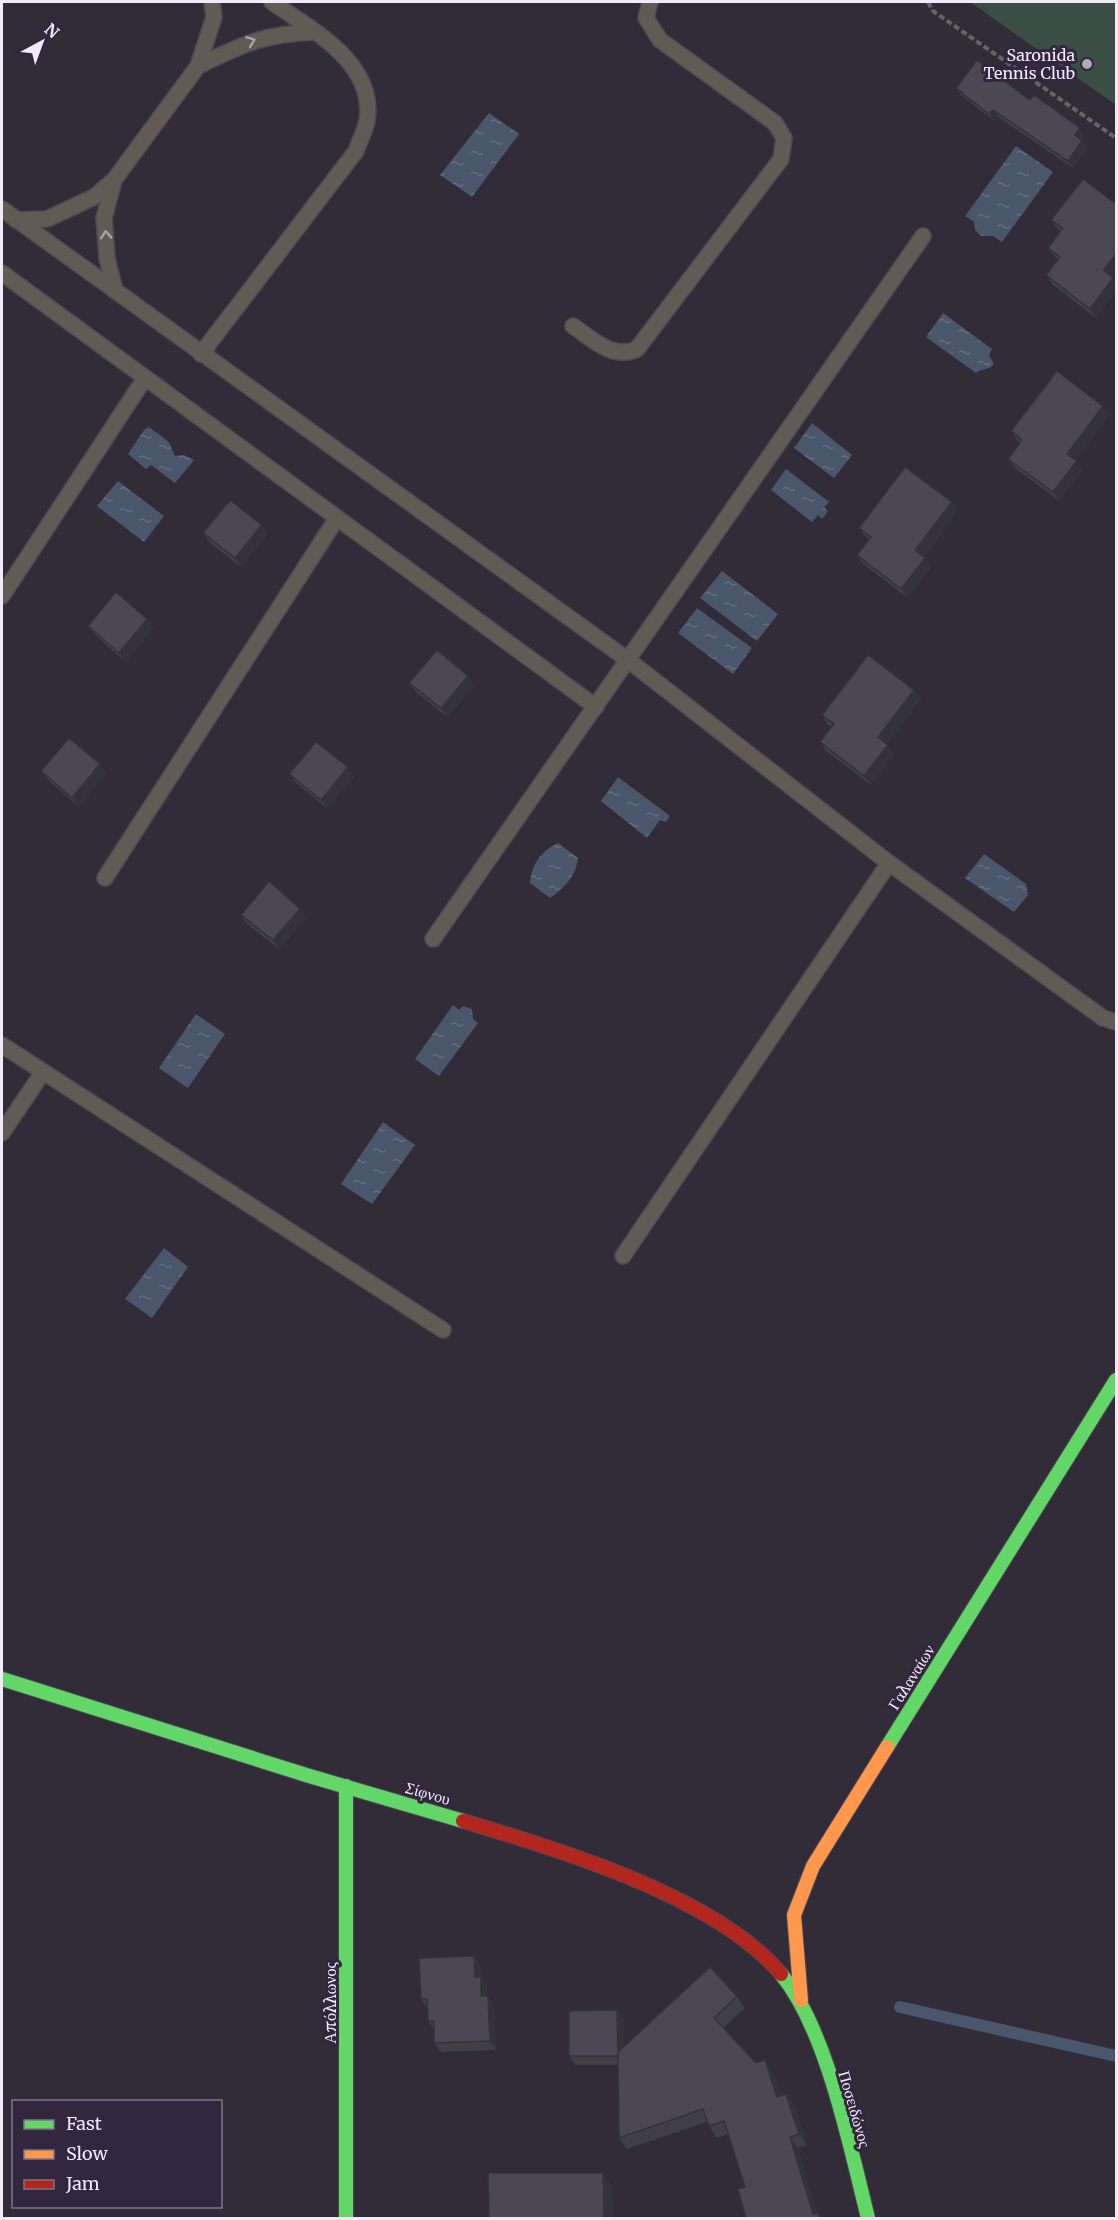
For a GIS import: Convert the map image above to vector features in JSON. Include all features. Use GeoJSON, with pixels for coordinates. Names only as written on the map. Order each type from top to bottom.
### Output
{"type":"FeatureCollection","features":[{"type":"Feature","properties":{"kind":"street","name":"Γαλαναίων"},"geometry":{"type":"LineString","coordinates":[[802,2011],[795,1915],[813,1866],[1116,1380]]}},
{"type":"Feature","properties":{"kind":"street","name":"Σίφνου"},"geometry":{"type":"LineString","coordinates":[[2,1679],[530,1841],[632,1878],[737,1933],[764,1953],[781,1974],[802,2011]]}},
{"type":"Feature","properties":{"kind":"street","name":"Απόλλωνος"},"geometry":{"type":"LineString","coordinates":[[346,1786],[346,2218]]}},
{"type":"Feature","properties":{"kind":"street","name":"Ποσειδώνος"},"geometry":{"type":"LineString","coordinates":[[802,2011],[828,2072],[868,2218]]}},
{"type":"Feature","properties":{"kind":"lane"},"geometry":{"type":"LineString","coordinates":[[16,220],[47,219],[94,197],[114,180],[198,66],[214,17],[212,2]]}},
{"type":"Feature","properties":{"kind":"lane"},"geometry":{"type":"LineString","coordinates":[[201,354],[356,151],[367,121],[367,91],[353,65],[314,32],[272,2]]}},
{"type":"Feature","properties":{"kind":"lane"},"geometry":{"type":"LineString","coordinates":[[573,326],[610,351],[626,354],[637,349],[781,159],[784,138],[775,123],[660,40],[646,18],[650,2]]}},
{"type":"Feature","properties":{"kind":"lane"},"geometry":{"type":"LineString","coordinates":[[198,66],[253,40],[279,33],[314,32]]}},
{"type":"Feature","properties":{"kind":"lane"},"geometry":{"type":"LineString","coordinates":[[114,180],[104,218],[107,258],[115,291]]}},
{"type":"Feature","properties":{"kind":"lane"},"geometry":{"type":"LineString","coordinates":[[2,209],[628,660],[889,863],[1104,1018],[1116,1022]]}},
{"type":"Feature","properties":{"kind":"lane"},"geometry":{"type":"LineString","coordinates":[[433,939],[922,236]]}},
{"type":"Feature","properties":{"kind":"lane"},"geometry":{"type":"LineString","coordinates":[[2,273],[596,706]]}},
{"type":"Feature","properties":{"kind":"lane"},"geometry":{"type":"LineString","coordinates":[[2,596],[145,378]]}},
{"type":"Feature","properties":{"kind":"lane"},"geometry":{"type":"LineString","coordinates":[[105,878],[336,518]]}},
{"type":"Feature","properties":{"kind":"lane"},"geometry":{"type":"LineString","coordinates":[[623,1256],[889,863]]}},
{"type":"Feature","properties":{"kind":"lane"},"geometry":{"type":"LineString","coordinates":[[2,1046],[443,1330]]}},
{"type":"Feature","properties":{"kind":"lane"},"geometry":{"type":"LineString","coordinates":[[2,1133],[43,1072]]}},
{"type":"Feature","properties":{"kind":"path"},"geometry":{"type":"LineString","coordinates":[[928,2],[933,11],[1116,138]]}},
{"type":"Feature","properties":{"kind":"green space","name":"Saronida Tennis Club"},"geometry":{"type":"Polygon","coordinates":[[[970,2],[1116,2],[1116,105],[970,2]]]}},
{"type":"Feature","properties":{"kind":"water"},"geometry":{"type":"Polygon","coordinates":[[[489,113],[519,134],[472,197],[440,175],[489,113]]]}},
{"type":"Feature","properties":{"kind":"water"},"geometry":{"type":"Polygon","coordinates":[[[1016,146],[1053,172],[1002,242],[993,236],[981,236],[975,230],[974,222],[965,216],[1016,146]]]}},
{"type":"Feature","properties":{"kind":"water"},"geometry":{"type":"Polygon","coordinates":[[[943,313],[992,349],[989,355],[994,364],[976,373],[926,337],[943,313]]]}},
{"type":"Feature","properties":{"kind":"water"},"geometry":{"type":"Polygon","coordinates":[[[812,423],[852,455],[834,478],[794,448],[812,423]]]}},
{"type":"Feature","properties":{"kind":"water"},"geometry":{"type":"Polygon","coordinates":[[[149,427],[169,442],[175,456],[184,455],[194,460],[175,483],[151,465],[146,469],[128,454],[144,430],[149,427]]]}},
{"type":"Feature","properties":{"kind":"water"},"geometry":{"type":"Polygon","coordinates":[[[786,469],[829,502],[824,507],[828,511],[822,519],[818,515],[812,522],[771,490],[786,469]]]}},
{"type":"Feature","properties":{"kind":"water"},"geometry":{"type":"Polygon","coordinates":[[[118,481],[164,516],[144,542],[97,506],[118,481]]]}},
{"type":"Feature","properties":{"kind":"water"},"geometry":{"type":"Polygon","coordinates":[[[722,571],[778,614],[757,641],[700,598],[722,571]]]}},
{"type":"Feature","properties":{"kind":"water"},"geometry":{"type":"Polygon","coordinates":[[[697,608],[752,648],[733,674],[678,633],[697,608]]]}},
{"type":"Feature","properties":{"kind":"water"},"geometry":{"type":"Polygon","coordinates":[[[618,777],[670,816],[666,822],[660,820],[647,838],[601,801],[618,777]]]}},
{"type":"Feature","properties":{"kind":"water"},"geometry":{"type":"Polygon","coordinates":[[[558,843],[578,858],[575,870],[568,881],[550,898],[530,883],[531,876],[538,859],[558,843]]]}},
{"type":"Feature","properties":{"kind":"water"},"geometry":{"type":"Polygon","coordinates":[[[984,854],[1026,884],[1028,895],[1014,912],[965,878],[984,854]]]}},
{"type":"Feature","properties":{"kind":"water"},"geometry":{"type":"Polygon","coordinates":[[[453,1005],[459,1010],[463,1006],[472,1009],[473,1019],[478,1023],[439,1076],[415,1059],[453,1005]]]}},
{"type":"Feature","properties":{"kind":"water"},"geometry":{"type":"Polygon","coordinates":[[[196,1014],[225,1034],[188,1088],[159,1068],[196,1014]]]}},
{"type":"Feature","properties":{"kind":"water"},"geometry":{"type":"Polygon","coordinates":[[[383,1122],[415,1145],[372,1204],[341,1184],[383,1122]]]}},
{"type":"Feature","properties":{"kind":"water"},"geometry":{"type":"Polygon","coordinates":[[[164,1248],[188,1267],[152,1318],[125,1299],[164,1248]]]}},
{"type":"Feature","properties":{"kind":"building"},"geometry":{"type":"Polygon","coordinates":[[[977,60],[1030,100],[1034,95],[1080,128],[1075,135],[1082,141],[1068,161],[993,110],[989,114],[956,88],[977,60]]]}},
{"type":"Feature","properties":{"kind":"building"},"geometry":{"type":"Polygon","coordinates":[[[1083,179],[1116,204],[1116,254],[1104,270],[1113,278],[1090,309],[1046,275],[1060,257],[1048,248],[1063,228],[1051,220],[1083,179]]]}},
{"type":"Feature","properties":{"kind":"building"},"geometry":{"type":"Polygon","coordinates":[[[1057,371],[1103,406],[1067,454],[1077,461],[1053,492],[1008,459],[1022,440],[1011,431],[1057,371]]]}},
{"type":"Feature","properties":{"kind":"building"},"geometry":{"type":"Polygon","coordinates":[[[905,467],[952,502],[915,550],[925,558],[901,589],[857,555],[871,537],[859,528],[905,467]]]}},
{"type":"Feature","properties":{"kind":"building"},"geometry":{"type":"Polygon","coordinates":[[[230,500],[262,525],[235,558],[203,533],[230,500]]]}},
{"type":"Feature","properties":{"kind":"building"},"geometry":{"type":"Polygon","coordinates":[[[116,592],[147,619],[119,653],[88,626],[116,592]]]}},
{"type":"Feature","properties":{"kind":"building"},"geometry":{"type":"Polygon","coordinates":[[[437,650],[468,676],[441,708],[409,683],[437,650]]]}},
{"type":"Feature","properties":{"kind":"building"},"geometry":{"type":"Polygon","coordinates":[[[868,655],[914,690],[878,737],[888,745],[864,776],[820,742],[834,724],[822,715],[868,655]]]}},
{"type":"Feature","properties":{"kind":"building"},"geometry":{"type":"Polygon","coordinates":[[[69,738],[100,764],[72,798],[41,771],[69,738]]]}},
{"type":"Feature","properties":{"kind":"building"},"geometry":{"type":"Polygon","coordinates":[[[316,742],[348,767],[321,800],[289,774],[316,742]]]}},
{"type":"Feature","properties":{"kind":"building"},"geometry":{"type":"Polygon","coordinates":[[[269,881],[300,909],[273,940],[241,915],[269,881]]]}},
{"type":"Feature","properties":{"kind":"building"},"geometry":{"type":"Polygon","coordinates":[[[474,1956],[475,1977],[481,1977],[481,1996],[488,1996],[490,2041],[434,2043],[434,2021],[428,2021],[427,1999],[421,1999],[419,1958],[474,1956]]]}},
{"type":"Feature","properties":{"kind":"building"},"geometry":{"type":"Polygon","coordinates":[[[710,1967],[737,1996],[714,2018],[756,2063],[765,2060],[777,2097],[786,2094],[799,2134],[790,2137],[813,2214],[818,2213],[820,2218],[746,2218],[738,2189],[745,2187],[724,2121],[709,2126],[703,2109],[619,2138],[618,2052],[710,1967]]]}},
{"type":"Feature","properties":{"kind":"building"},"geometry":{"type":"Polygon","coordinates":[[[617,2010],[618,2056],[569,2056],[569,2011],[617,2010]]]}},
{"type":"Feature","properties":{"kind":"building"},"geometry":{"type":"Polygon","coordinates":[[[488,2173],[603,2173],[604,2218],[489,2218],[488,2173]]]}},
{"type":"Feature","properties":{"kind":"waterway"},"geometry":{"type":"LineString","coordinates":[[900,2007],[1116,2056]]}},
{"type":"Feature","properties":{"kind":"traffic: fast"},"geometry":{"type":"LineString","coordinates":[[887,1747],[1116,1380]]}},
{"type":"Feature","properties":{"kind":"traffic: fast"},"geometry":{"type":"LineString","coordinates":[[2,1679],[306,1775],[463,1821]]}},
{"type":"Feature","properties":{"kind":"traffic: fast"},"geometry":{"type":"LineString","coordinates":[[346,1786],[346,2218]]}},
{"type":"Feature","properties":{"kind":"traffic: fast"},"geometry":{"type":"LineString","coordinates":[[781,1974],[797,1998],[824,2057],[845,2124],[868,2218]]}},
{"type":"Feature","properties":{"kind":"traffic: slow"},"geometry":{"type":"LineString","coordinates":[[801,2000],[794,1915],[813,1866],[887,1747]]}},
{"type":"Feature","properties":{"kind":"traffic: jam"},"geometry":{"type":"LineString","coordinates":[[463,1821],[588,1861],[677,1899],[718,1922],[753,1946],[781,1974]]}},
{"type":"Feature","properties":{"kind":"place","name":"Saronida Tennis Club"},"geometry":{"type":"Point","coordinates":[1087,64]}}]}
